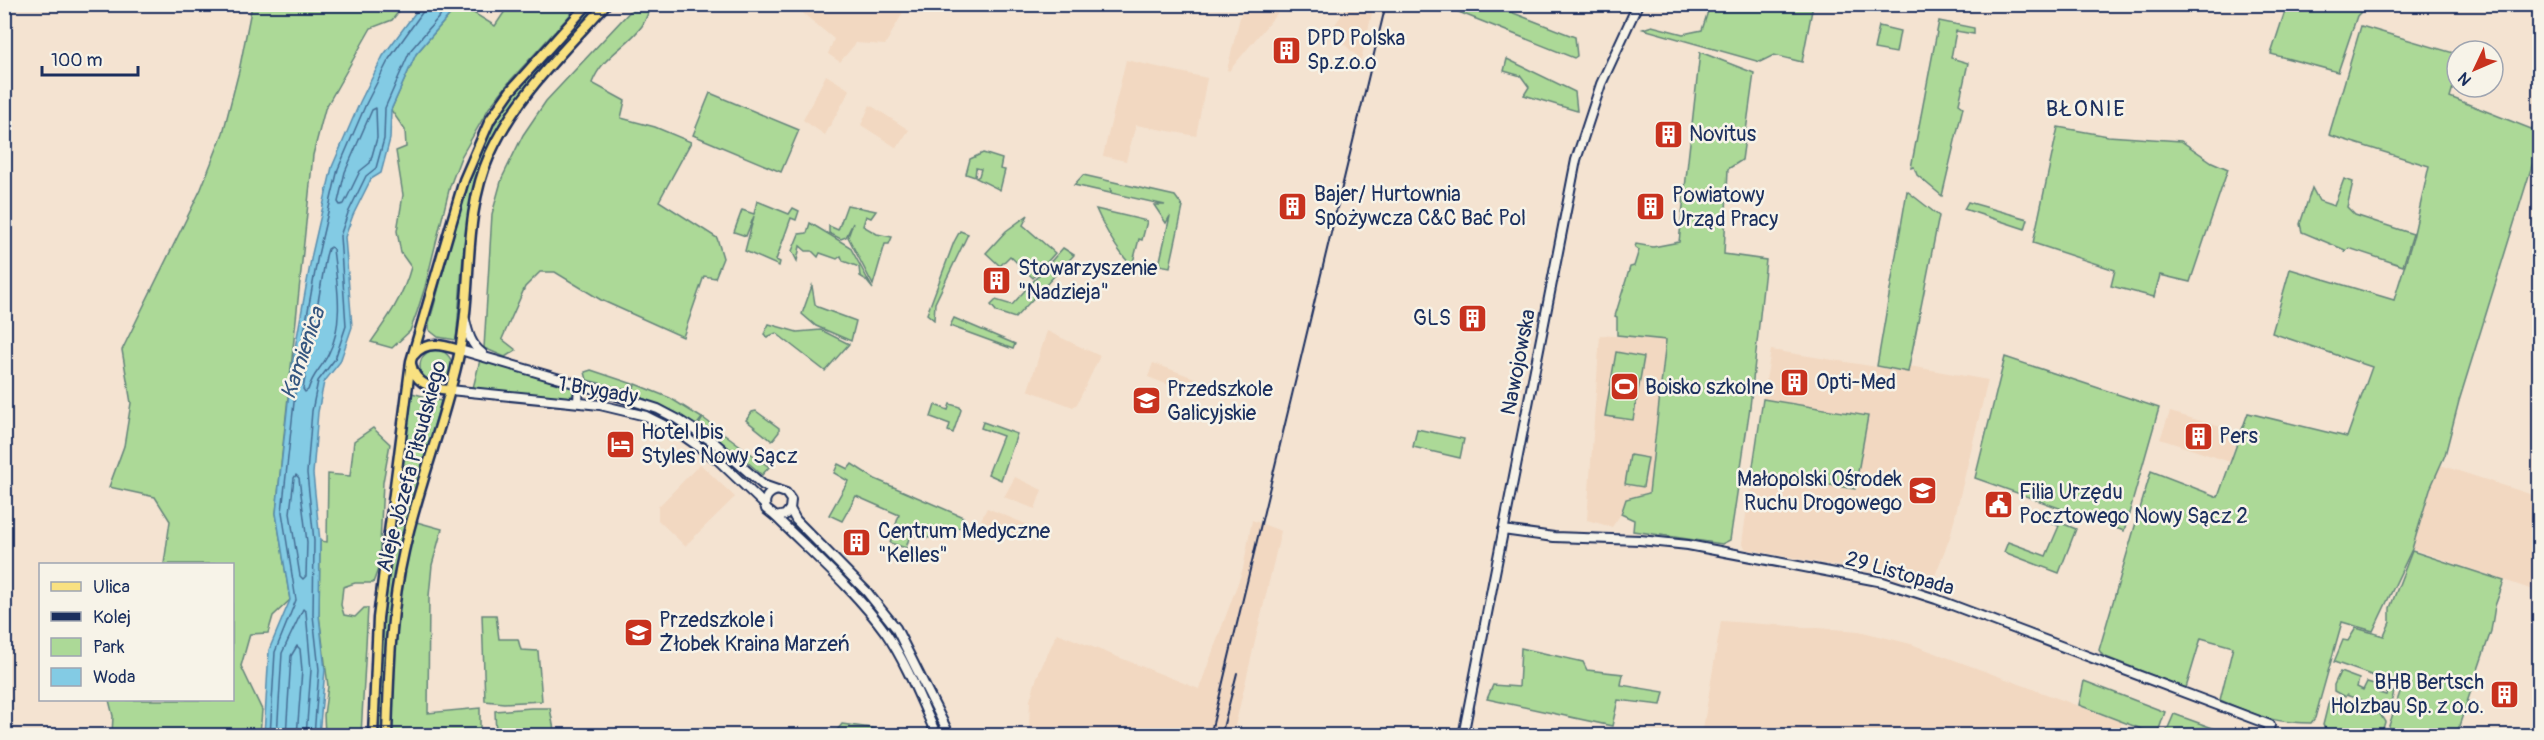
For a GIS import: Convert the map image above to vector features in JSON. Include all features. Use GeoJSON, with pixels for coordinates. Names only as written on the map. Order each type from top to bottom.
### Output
{"type":"FeatureCollection","features":[{"type":"Feature","properties":{"kind":"main road","name":"Aleje Józefa Piłsudskiego"},"geometry":{"type":"LineString","coordinates":[[373,735],[378,618],[411,361],[464,180],[490,120],[512,90],[588,4]]}},
{"type":"Feature","properties":{"kind":"main road","name":"Aleje Józefa Piłsudskiego"},"geometry":{"type":"LineString","coordinates":[[387,735],[389,666],[404,551],[460,350],[474,207],[479,183],[504,125],[527,94],[606,4]]}},
{"type":"Feature","properties":{"kind":"main road","name":"Aleje Józefa Piłsudskiego"},"geometry":{"type":"LineString","coordinates":[[411,361],[415,353],[425,345],[440,345],[460,350]]}},
{"type":"Feature","properties":{"kind":"main road","name":"1 Brygady"},"geometry":{"type":"LineString","coordinates":[[411,361],[411,368],[419,380],[435,388],[450,390]]}},
{"type":"Feature","properties":{"kind":"street","name":"Nawojowska"},"geometry":{"type":"LineString","coordinates":[[1463,735],[1576,160],[1601,84],[1638,4]]}},
{"type":"Feature","properties":{"kind":"street"},"geometry":{"type":"LineString","coordinates":[[464,317],[469,336],[477,349],[489,357]]}},
{"type":"Feature","properties":{"kind":"street","name":"1 Brygady"},"geometry":{"type":"LineString","coordinates":[[460,350],[649,406],[677,419],[715,443],[763,484],[778,490]]}},
{"type":"Feature","properties":{"kind":"street"},"geometry":{"type":"LineString","coordinates":[[578,402],[579,384]]}},
{"type":"Feature","properties":{"kind":"street","name":"1 Brygady"},"geometry":{"type":"LineString","coordinates":[[450,390],[578,402],[620,408],[646,417],[678,432],[718,460],[765,505]]}},
{"type":"Feature","properties":{"kind":"street"},"geometry":{"type":"LineString","coordinates":[[937,735],[904,665],[886,634],[851,592],[776,517],[768,513],[765,505],[770,493],[778,490],[789,496],[790,509],[796,520],[867,592],[896,628],[950,735]]}},
{"type":"Feature","properties":{"kind":"street"},"geometry":{"type":"LineString","coordinates":[[776,517],[785,515],[790,509]]}},
{"type":"Feature","properties":{"kind":"street","name":"29 Listopada"},"geometry":{"type":"LineString","coordinates":[[1503,530],[1554,537],[1672,543],[1883,582],[1929,597],[2270,725],[2267,735]]}},
{"type":"Feature","properties":{"kind":"shaded area"},"geometry":{"type":"Polygon","coordinates":[[[1350,4],[1374,5],[1361,60],[1330,31],[1350,4]]]}},
{"type":"Feature","properties":{"kind":"shaded area"},"geometry":{"type":"Polygon","coordinates":[[[793,5],[907,5],[885,45],[856,43],[840,62],[828,54],[834,39],[793,5]]]}},
{"type":"Feature","properties":{"kind":"shaded area"},"geometry":{"type":"Polygon","coordinates":[[[1243,5],[1284,5],[1229,71],[1227,70],[1243,5]]]}},
{"type":"Feature","properties":{"kind":"shaded area"},"geometry":{"type":"Polygon","coordinates":[[[1126,60],[1207,78],[1196,136],[1136,125],[1126,161],[1103,156],[1126,60]]]}},
{"type":"Feature","properties":{"kind":"shaded area"},"geometry":{"type":"Polygon","coordinates":[[[826,75],[850,90],[825,135],[803,120],[826,75]]]}},
{"type":"Feature","properties":{"kind":"shaded area"},"geometry":{"type":"Polygon","coordinates":[[[870,105],[909,130],[897,148],[861,125],[870,105]]]}},
{"type":"Feature","properties":{"kind":"shaded area"},"geometry":{"type":"Polygon","coordinates":[[[1047,331],[1100,356],[1077,404],[1073,407],[1028,390],[1047,331]]]}},
{"type":"Feature","properties":{"kind":"shaded area"},"geometry":{"type":"Polygon","coordinates":[[[1600,335],[1666,340],[1649,493],[1626,499],[1621,514],[1612,527],[1587,520],[1600,335]]]}},
{"type":"Feature","properties":{"kind":"shaded area"},"geometry":{"type":"Polygon","coordinates":[[[1771,350],[1908,372],[1909,366],[1988,380],[1950,537],[1931,586],[1872,566],[1843,561],[1842,567],[1746,549],[1742,543],[1752,473],[1855,488],[1868,416],[1763,399],[1771,350]]]}},
{"type":"Feature","properties":{"kind":"shaded area"},"geometry":{"type":"Polygon","coordinates":[[[1153,363],[1211,384],[1206,399],[1148,377],[1153,363]]]}},
{"type":"Feature","properties":{"kind":"shaded area"},"geometry":{"type":"Polygon","coordinates":[[[2170,412],[2238,432],[2230,462],[2160,439],[2170,412]]]}},
{"type":"Feature","properties":{"kind":"shaded area"},"geometry":{"type":"Polygon","coordinates":[[[700,464],[735,497],[685,546],[658,520],[658,507],[700,464]]]}},
{"type":"Feature","properties":{"kind":"shaded area"},"geometry":{"type":"Polygon","coordinates":[[[2440,465],[2539,497],[2539,592],[2412,549],[2430,489],[2440,465]]]}},
{"type":"Feature","properties":{"kind":"shaded area"},"geometry":{"type":"Polygon","coordinates":[[[1015,477],[1042,490],[1035,509],[1004,497],[1015,477]]]}},
{"type":"Feature","properties":{"kind":"shaded area"},"geometry":{"type":"Polygon","coordinates":[[[987,508],[1033,527],[1026,541],[981,520],[987,508]]]}},
{"type":"Feature","properties":{"kind":"shaded area"},"geometry":{"type":"Polygon","coordinates":[[[1252,520],[1281,531],[1233,735],[1023,735],[1029,728],[1030,700],[1037,677],[1057,633],[1199,689],[1243,569],[1252,520]]]}},
{"type":"Feature","properties":{"kind":"shaded area"},"geometry":{"type":"Polygon","coordinates":[[[1721,621],[1859,631],[1911,644],[2122,722],[2117,736],[1702,735],[1721,621]]]}},
{"type":"Feature","properties":{"kind":"green space"},"geometry":{"type":"Polygon","coordinates":[[[252,5],[404,5],[392,20],[371,28],[325,109],[313,155],[276,513],[290,600],[273,616],[268,633],[250,634],[241,666],[262,710],[260,735],[112,735],[113,716],[109,701],[234,701],[234,563],[164,563],[170,521],[155,497],[109,487],[124,446],[131,403],[122,350],[201,189],[223,133],[239,71],[252,5]]]}},
{"type":"Feature","properties":{"kind":"green space"},"geometry":{"type":"Polygon","coordinates":[[[509,5],[579,5],[510,81],[489,108],[461,157],[450,186],[425,287],[410,331],[392,348],[371,342],[399,298],[411,267],[401,253],[397,231],[403,195],[396,151],[406,147],[405,130],[391,110],[416,54],[454,10],[464,7],[495,26],[509,5]]]}},
{"type":"Feature","properties":{"kind":"green space"},"geometry":{"type":"Polygon","coordinates":[[[594,5],[601,5],[525,90],[493,137],[481,163],[469,209],[456,340],[438,337],[429,330],[429,323],[463,195],[482,146],[494,123],[516,91],[594,5]]]}},
{"type":"Feature","properties":{"kind":"green space"},"geometry":{"type":"Polygon","coordinates":[[[636,5],[653,5],[636,34],[608,58],[592,83],[625,101],[621,118],[655,127],[691,142],[659,201],[717,238],[723,258],[715,278],[704,276],[683,337],[601,300],[555,272],[540,272],[525,287],[502,339],[516,350],[505,357],[484,348],[492,214],[502,178],[523,135],[546,101],[636,5]]]}},
{"type":"Feature","properties":{"kind":"green space"},"geometry":{"type":"Polygon","coordinates":[[[1441,5],[1493,5],[1575,37],[1577,56],[1574,58],[1441,5]]]}},
{"type":"Feature","properties":{"kind":"green space"},"geometry":{"type":"Polygon","coordinates":[[[1710,5],[1813,5],[1802,62],[1774,55],[1760,62],[1643,29],[1652,26],[1683,34],[1702,30],[1710,5]]]}},
{"type":"Feature","properties":{"kind":"green space"},"geometry":{"type":"Polygon","coordinates":[[[2287,5],[2364,5],[2363,10],[2357,16],[2338,72],[2271,54],[2287,5]]]}},
{"type":"Feature","properties":{"kind":"green space"},"geometry":{"type":"Polygon","coordinates":[[[1939,21],[1974,28],[1974,34],[1956,31],[1951,58],[1968,63],[1959,104],[1963,107],[1942,196],[1917,175],[1914,167],[1911,168],[1939,21]]]}},
{"type":"Feature","properties":{"kind":"green space"},"geometry":{"type":"Polygon","coordinates":[[[1879,26],[1900,31],[1896,53],[1874,49],[1879,26]]]}},
{"type":"Feature","properties":{"kind":"green space"},"geometry":{"type":"Polygon","coordinates":[[[2361,26],[2445,50],[2445,99],[2455,99],[2539,132],[2539,143],[2459,401],[2445,455],[2430,489],[2412,549],[2373,631],[2342,622],[2315,718],[2311,723],[2285,722],[2254,714],[2220,700],[2233,647],[2201,638],[2186,688],[2103,656],[2099,650],[2151,471],[2218,497],[2248,413],[2347,437],[2372,367],[2272,333],[2290,269],[2394,300],[2413,238],[2429,166],[2329,135],[2361,26]]]}},
{"type":"Feature","properties":{"kind":"green space"},"geometry":{"type":"Polygon","coordinates":[[[1700,52],[1754,73],[1742,160],[1728,169],[1724,254],[1766,260],[1750,407],[1730,540],[1722,544],[1633,531],[1634,520],[1621,514],[1626,499],[1649,493],[1666,340],[1617,335],[1617,317],[1615,316],[1630,267],[1634,266],[1639,250],[1635,247],[1636,244],[1653,247],[1679,242],[1700,52]]]}},
{"type":"Feature","properties":{"kind":"green space"},"geometry":{"type":"Polygon","coordinates":[[[1507,59],[1575,92],[1577,111],[1524,95],[1529,87],[1521,76],[1504,71],[1507,59]]]}},
{"type":"Feature","properties":{"kind":"green space"},"geometry":{"type":"Polygon","coordinates":[[[710,93],[799,130],[781,172],[693,135],[710,93]]]}},
{"type":"Feature","properties":{"kind":"green space"},"geometry":{"type":"Polygon","coordinates":[[[2058,127],[2108,136],[2181,141],[2212,162],[2228,169],[2190,282],[2160,275],[2154,297],[2111,286],[2115,270],[2033,243],[2058,127]]]}},
{"type":"Feature","properties":{"kind":"green space"},"geometry":{"type":"Polygon","coordinates":[[[983,153],[1002,159],[1000,169],[1005,170],[1000,190],[976,178],[981,169],[976,168],[975,177],[966,174],[970,159],[983,153]]]}},
{"type":"Feature","properties":{"kind":"green space"},"geometry":{"type":"Polygon","coordinates":[[[1083,175],[1175,196],[1183,207],[1170,267],[1159,265],[1170,216],[1166,223],[1154,205],[1165,205],[1111,193],[1111,188],[1110,193],[1074,185],[1083,175]]]}},
{"type":"Feature","properties":{"kind":"green space"},"geometry":{"type":"Polygon","coordinates":[[[2344,179],[2353,182],[2347,207],[2355,215],[2413,234],[2403,266],[2349,248],[2344,253],[2345,250],[2302,232],[2300,224],[2312,188],[2319,201],[2334,206],[2344,179]]]}},
{"type":"Feature","properties":{"kind":"green space"},"geometry":{"type":"Polygon","coordinates":[[[1907,191],[1939,216],[1908,372],[1877,366],[1907,191]]]}},
{"type":"Feature","properties":{"kind":"green space"},"geometry":{"type":"Polygon","coordinates":[[[757,201],[789,214],[793,208],[799,211],[796,220],[791,218],[776,260],[780,262],[779,266],[745,251],[754,216],[746,236],[734,232],[742,210],[754,214],[757,201]]]}},
{"type":"Feature","properties":{"kind":"green space"},"geometry":{"type":"Polygon","coordinates":[[[1968,202],[2028,219],[2025,229],[1964,209],[1968,202]]]}},
{"type":"Feature","properties":{"kind":"green space"},"geometry":{"type":"Polygon","coordinates":[[[847,205],[876,211],[871,218],[866,216],[863,226],[877,234],[892,237],[889,244],[885,244],[873,285],[848,237],[853,223],[846,237],[841,239],[829,233],[829,226],[838,230],[847,205]]]}},
{"type":"Feature","properties":{"kind":"green space"},"geometry":{"type":"Polygon","coordinates":[[[1096,209],[1147,221],[1142,240],[1139,239],[1132,266],[1111,239],[1096,209]]]}},
{"type":"Feature","properties":{"kind":"green space"},"geometry":{"type":"Polygon","coordinates":[[[1028,215],[1023,225],[1055,253],[1033,278],[1010,256],[1000,266],[986,253],[1006,231],[1028,215]]]}},
{"type":"Feature","properties":{"kind":"green space"},"geometry":{"type":"Polygon","coordinates":[[[810,223],[850,247],[873,289],[860,276],[859,267],[843,261],[841,256],[837,259],[820,253],[818,257],[812,251],[806,251],[800,246],[797,261],[792,251],[799,234],[807,233],[810,223]]]}},
{"type":"Feature","properties":{"kind":"green space"},"geometry":{"type":"Polygon","coordinates":[[[960,231],[968,234],[935,303],[934,320],[927,314],[960,231]]]}},
{"type":"Feature","properties":{"kind":"green space"},"geometry":{"type":"Polygon","coordinates":[[[1063,248],[1074,255],[1015,318],[997,312],[991,305],[996,300],[1012,305],[1063,248]]]}},
{"type":"Feature","properties":{"kind":"green space"},"geometry":{"type":"Polygon","coordinates":[[[812,286],[815,304],[818,307],[856,321],[851,341],[816,326],[802,314],[812,286]]]}},
{"type":"Feature","properties":{"kind":"green space"},"geometry":{"type":"Polygon","coordinates":[[[954,318],[1015,344],[1013,349],[950,326],[954,318]]]}},
{"type":"Feature","properties":{"kind":"green space"},"geometry":{"type":"Polygon","coordinates":[[[769,324],[797,332],[821,330],[849,344],[825,371],[776,333],[767,337],[764,334],[769,324]]]}},
{"type":"Feature","properties":{"kind":"green space"},"geometry":{"type":"Polygon","coordinates":[[[436,350],[448,354],[452,366],[448,378],[436,382],[424,378],[420,366],[424,354],[436,350]]]}},
{"type":"Feature","properties":{"kind":"green space","name":"Boisko szkolne"},"geometry":{"type":"Polygon","coordinates":[[[1616,352],[1644,357],[1633,420],[1605,416],[1616,352]]]}},
{"type":"Feature","properties":{"kind":"green space"},"geometry":{"type":"Polygon","coordinates":[[[2005,357],[2159,408],[2124,531],[1975,478],[2005,357]]]}},
{"type":"Feature","properties":{"kind":"green space"},"geometry":{"type":"Polygon","coordinates":[[[480,360],[572,386],[574,394],[568,398],[473,388],[480,360]]]}},
{"type":"Feature","properties":{"kind":"green space"},"geometry":{"type":"Polygon","coordinates":[[[591,370],[633,384],[631,391],[587,380],[585,372],[591,370]]]}},
{"type":"Feature","properties":{"kind":"green space"},"geometry":{"type":"Polygon","coordinates":[[[635,384],[670,398],[702,418],[696,426],[639,396],[633,391],[635,384]]]}},
{"type":"Feature","properties":{"kind":"green space"},"geometry":{"type":"Polygon","coordinates":[[[412,393],[441,401],[399,552],[390,623],[383,735],[379,736],[381,639],[412,393]]]}},
{"type":"Feature","properties":{"kind":"green space"},"geometry":{"type":"Polygon","coordinates":[[[1763,399],[1868,416],[1855,489],[1752,473],[1763,399]]]}},
{"type":"Feature","properties":{"kind":"green space"},"geometry":{"type":"Polygon","coordinates":[[[950,404],[960,407],[961,410],[953,433],[948,431],[950,424],[931,417],[935,405],[948,410],[950,404]]]}},
{"type":"Feature","properties":{"kind":"green space"},"geometry":{"type":"Polygon","coordinates":[[[756,411],[779,428],[779,432],[772,441],[746,420],[752,412],[756,411]]]}},
{"type":"Feature","properties":{"kind":"green space"},"geometry":{"type":"Polygon","coordinates":[[[703,418],[769,467],[762,475],[744,459],[697,427],[703,418]]]}},
{"type":"Feature","properties":{"kind":"green space"},"geometry":{"type":"Polygon","coordinates":[[[983,422],[1017,434],[1001,480],[988,474],[1003,436],[981,428],[983,422]]]}},
{"type":"Feature","properties":{"kind":"green space"},"geometry":{"type":"Polygon","coordinates":[[[373,428],[390,444],[383,482],[379,566],[373,583],[355,583],[343,587],[341,605],[344,615],[355,617],[364,608],[368,608],[361,735],[325,735],[324,715],[328,686],[319,615],[320,541],[327,542],[328,474],[350,476],[354,441],[373,428]]]}},
{"type":"Feature","properties":{"kind":"green space"},"geometry":{"type":"Polygon","coordinates":[[[1417,429],[1464,439],[1460,458],[1413,447],[1417,429]]]}},
{"type":"Feature","properties":{"kind":"green space"},"geometry":{"type":"Polygon","coordinates":[[[1630,455],[1648,458],[1643,487],[1625,484],[1630,455]]]}},
{"type":"Feature","properties":{"kind":"green space"},"geometry":{"type":"Polygon","coordinates":[[[838,464],[848,469],[852,464],[875,479],[963,517],[961,527],[928,538],[910,535],[906,548],[890,543],[899,515],[856,496],[842,521],[829,515],[848,481],[834,473],[838,464]]]}},
{"type":"Feature","properties":{"kind":"green space"},"geometry":{"type":"Polygon","coordinates":[[[2044,516],[2076,529],[2059,573],[2004,552],[2008,542],[2046,556],[2059,526],[2043,519],[2044,516]]]}},
{"type":"Feature","properties":{"kind":"green space"},"geometry":{"type":"Polygon","coordinates":[[[413,521],[442,529],[432,565],[429,596],[428,713],[480,708],[480,735],[387,736],[393,631],[413,521]]]}},
{"type":"Feature","properties":{"kind":"green space"},"geometry":{"type":"Polygon","coordinates":[[[795,524],[857,587],[893,629],[889,631],[858,593],[792,527],[795,524]]]}},
{"type":"Feature","properties":{"kind":"green space"},"geometry":{"type":"Polygon","coordinates":[[[2412,551],[2504,581],[2495,606],[2491,631],[2456,735],[2386,735],[2402,686],[2334,662],[2343,640],[2348,641],[2356,628],[2384,636],[2390,622],[2390,608],[2412,551]]]}},
{"type":"Feature","properties":{"kind":"green space"},"geometry":{"type":"Polygon","coordinates":[[[482,615],[496,615],[499,639],[518,639],[521,650],[538,651],[542,701],[504,703],[485,701],[482,615]]]}},
{"type":"Feature","properties":{"kind":"green space"},"geometry":{"type":"Polygon","coordinates":[[[1521,648],[1583,662],[1587,670],[1623,674],[1621,685],[1664,692],[1661,705],[1618,700],[1612,726],[1487,699],[1493,685],[1519,687],[1521,648]]]}},
{"type":"Feature","properties":{"kind":"green space"},"geometry":{"type":"Polygon","coordinates":[[[2340,672],[2359,679],[2357,687],[2363,690],[2367,682],[2381,686],[2379,693],[2386,695],[2389,690],[2394,692],[2390,706],[2381,707],[2346,695],[2345,697],[2334,691],[2334,685],[2340,672]]]}},
{"type":"Feature","properties":{"kind":"green space"},"geometry":{"type":"Polygon","coordinates":[[[2084,681],[2165,712],[2157,735],[2079,705],[2084,681]]]}},
{"type":"Feature","properties":{"kind":"green space"},"geometry":{"type":"Polygon","coordinates":[[[2333,698],[2380,714],[2385,722],[2381,735],[2348,735],[2325,728],[2323,725],[2329,701],[2333,698]]]}},
{"type":"Feature","properties":{"kind":"green space"},"geometry":{"type":"Polygon","coordinates":[[[550,708],[554,730],[551,731],[551,735],[496,735],[495,711],[550,708]]]}},
{"type":"Feature","properties":{"kind":"green space"},"geometry":{"type":"Polygon","coordinates":[[[2174,714],[2232,735],[2165,735],[2174,714]]]}},
{"type":"Feature","properties":{"kind":"green space"},"geometry":{"type":"Polygon","coordinates":[[[842,724],[871,728],[889,735],[833,735],[842,724]]]}},
{"type":"Feature","properties":{"kind":"water","name":"Kamienica"},"geometry":{"type":"Polygon","coordinates":[[[421,5],[458,5],[416,54],[391,110],[390,139],[381,173],[371,179],[345,237],[352,327],[340,362],[324,382],[318,412],[313,474],[320,541],[319,615],[325,670],[319,735],[264,735],[269,650],[290,600],[276,513],[292,365],[312,254],[332,167],[360,102],[383,56],[421,5]]]}},
{"type":"Feature","properties":{"kind":"railway"},"geometry":{"type":"LineString","coordinates":[[1210,736],[1386,4]]}},
{"type":"Feature","properties":{"kind":"railway"},"geometry":{"type":"LineString","coordinates":[[1221,736],[1237,673]]}},
{"type":"Feature","properties":{"kind":"place","name":"DPD Polska Sp.z.o.o"},"geometry":{"type":"Point","coordinates":[1286,50]}},
{"type":"Feature","properties":{"kind":"place","name":"Novitus"},"geometry":{"type":"Point","coordinates":[1668,134]}},
{"type":"Feature","properties":{"kind":"place","name":"Bajer/ Hurtownia Spożywcza C&C Bać Pol"},"geometry":{"type":"Point","coordinates":[1293,206]}},
{"type":"Feature","properties":{"kind":"place","name":"Powiatowy Urząd Pracy"},"geometry":{"type":"Point","coordinates":[1651,207]}},
{"type":"Feature","properties":{"kind":"place","name":"Stowarzyszenie \"Nadzieja\""},"geometry":{"type":"Point","coordinates":[997,280]}},
{"type":"Feature","properties":{"kind":"place","name":"GLS"},"geometry":{"type":"Point","coordinates":[1472,318]}},
{"type":"Feature","properties":{"kind":"place","name":"Opti-Med"},"geometry":{"type":"Point","coordinates":[1795,382]}},
{"type":"Feature","properties":{"kind":"place","name":"Boisko szkolne"},"geometry":{"type":"Point","coordinates":[1624,387]}},
{"type":"Feature","properties":{"kind":"place","name":"Przedszkole Galicyjskie"},"geometry":{"type":"Point","coordinates":[1146,401]}},
{"type":"Feature","properties":{"kind":"place","name":"Pers"},"geometry":{"type":"Point","coordinates":[2198,436]}},
{"type":"Feature","properties":{"kind":"place","name":"Hotel Ibis Styles Nowy Sącz"},"geometry":{"type":"Point","coordinates":[620,444]}},
{"type":"Feature","properties":{"kind":"place","name":"Małopolski Ośrodek Ruchu Drogowego"},"geometry":{"type":"Point","coordinates":[1923,491]}},
{"type":"Feature","properties":{"kind":"place","name":"Filia Urzędu Pocztowego Nowy Sącz 2"},"geometry":{"type":"Point","coordinates":[1998,504]}},
{"type":"Feature","properties":{"kind":"place","name":"Centrum Medyczne \"Kelles\""},"geometry":{"type":"Point","coordinates":[857,543]}},
{"type":"Feature","properties":{"kind":"place","name":"Przedszkole i Żłobek Kraina Marzeń"},"geometry":{"type":"Point","coordinates":[638,632]}},
{"type":"Feature","properties":{"kind":"place","name":"BHB Bertsch Holzbau Sp. z o.o."},"geometry":{"type":"Point","coordinates":[2505,694]}},
{"type":"Feature","properties":{"kind":"district","name":"BŁONIE"},"geometry":{"type":"Point","coordinates":[2086,108]}}]}
